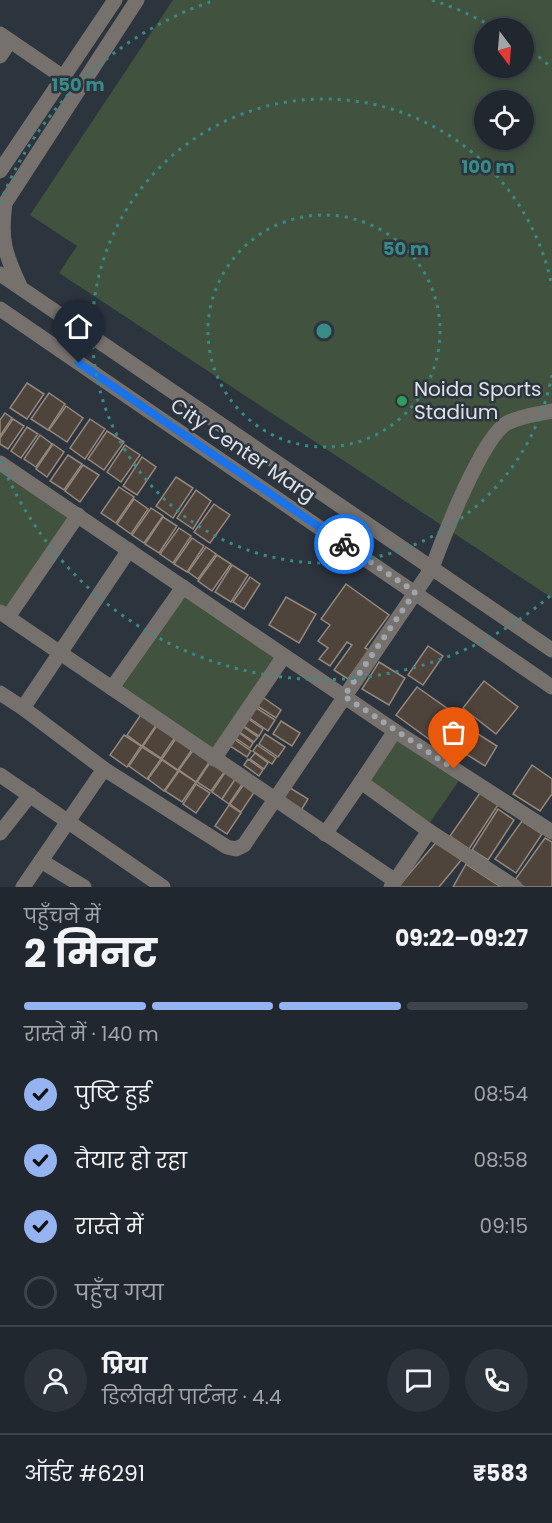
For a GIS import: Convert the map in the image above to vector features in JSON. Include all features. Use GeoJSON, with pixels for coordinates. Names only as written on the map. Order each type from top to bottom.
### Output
{"type":"FeatureCollection","features":[{"type":"Feature","properties":{"kind":"street"},"geometry":{"type":"LineString","coordinates":[[0,171],[115,0]]}},
{"type":"Feature","properties":{"kind":"street"},"geometry":{"type":"LineString","coordinates":[[20,288],[3,249],[1,223],[3,207],[137,0]]}},
{"type":"Feature","properties":{"kind":"street"},"geometry":{"type":"LineString","coordinates":[[0,56],[5,37],[63,77]]}},
{"type":"Feature","properties":{"kind":"street","name":"City Center Marg"},"geometry":{"type":"LineString","coordinates":[[0,274],[552,650]]}},
{"type":"Feature","properties":{"kind":"street","name":"City Center Marg"},"geometry":{"type":"LineString","coordinates":[[0,309],[552,687]]}},
{"type":"Feature","properties":{"kind":"street"},"geometry":{"type":"LineString","coordinates":[[0,693],[104,769],[226,847],[236,849],[244,845],[432,568],[446,528],[486,447],[496,432],[507,423],[523,417],[552,411]]}},
{"type":"Feature","properties":{"kind":"street"},"geometry":{"type":"LineString","coordinates":[[0,463],[395,731],[552,832]]}},
{"type":"Feature","properties":{"kind":"street"},"geometry":{"type":"LineString","coordinates":[[78,515],[4,614],[325,834],[392,884],[429,831]]}},
{"type":"Feature","properties":{"kind":"street"},"geometry":{"type":"LineString","coordinates":[[23,708],[129,550]]}},
{"type":"Feature","properties":{"kind":"street"},"geometry":{"type":"LineString","coordinates":[[112,688],[183,587]]}},
{"type":"Feature","properties":{"kind":"street"},"geometry":{"type":"LineString","coordinates":[[214,759],[284,656]]}},
{"type":"Feature","properties":{"kind":"street"},"geometry":{"type":"LineString","coordinates":[[325,834],[395,731]]}},
{"type":"Feature","properties":{"kind":"street"},"geometry":{"type":"LineString","coordinates":[[23,887],[104,769]]}},
{"type":"Feature","properties":{"kind":"street"},"geometry":{"type":"LineString","coordinates":[[0,775],[163,887]]}},
{"type":"Feature","properties":{"kind":"street"},"geometry":{"type":"LineString","coordinates":[[361,782],[429,831],[515,887]]}},
{"type":"Feature","properties":{"kind":"street"},"geometry":{"type":"LineString","coordinates":[[0,833],[30,795]]}},
{"type":"Feature","properties":{"kind":"street"},"geometry":{"type":"LineString","coordinates":[[41,861],[81,886]]}},
{"type":"Feature","properties":{"kind":"green space","name":"Noida Sports Stadium"},"geometry":{"type":"Polygon","coordinates":[[[173,0],[552,0],[552,598],[59,273],[77,246],[30,215],[173,0]]]}},
{"type":"Feature","properties":{"kind":"green space"},"geometry":{"type":"Polygon","coordinates":[[[0,470],[69,518],[5,609],[0,605],[0,470]]]}},
{"type":"Feature","properties":{"kind":"green space"},"geometry":{"type":"Polygon","coordinates":[[[184,596],[275,658],[212,751],[121,689],[184,596]]]}},
{"type":"Feature","properties":{"kind":"green space"},"geometry":{"type":"Polygon","coordinates":[[[396,735],[460,779],[429,824],[365,781],[396,735]]]}},
{"type":"Feature","properties":{"kind":"building"},"geometry":{"type":"Polygon","coordinates":[[[27,383],[44,394],[27,419],[10,408],[27,383]]]}},
{"type":"Feature","properties":{"kind":"building"},"geometry":{"type":"Polygon","coordinates":[[[49,393],[65,404],[48,430],[31,419],[49,393]]]}},
{"type":"Feature","properties":{"kind":"building"},"geometry":{"type":"Polygon","coordinates":[[[66,406],[83,418],[67,442],[49,430],[66,406]]]}},
{"type":"Feature","properties":{"kind":"building"},"geometry":{"type":"Polygon","coordinates":[[[5,413],[12,418],[0,436],[0,420],[5,413]]]}},
{"type":"Feature","properties":{"kind":"building"},"geometry":{"type":"Polygon","coordinates":[[[13,419],[24,426],[8,449],[0,444],[0,438],[13,419]]]}},
{"type":"Feature","properties":{"kind":"building"},"geometry":{"type":"Polygon","coordinates":[[[90,419],[105,429],[85,459],[70,448],[90,419]]]}},
{"type":"Feature","properties":{"kind":"building"},"geometry":{"type":"Polygon","coordinates":[[[27,427],[38,434],[21,458],[11,451],[27,427]]]}},
{"type":"Feature","properties":{"kind":"building"},"geometry":{"type":"Polygon","coordinates":[[[107,431],[124,442],[104,470],[88,459],[107,431]]]}},
{"type":"Feature","properties":{"kind":"building"},"geometry":{"type":"Polygon","coordinates":[[[40,435],[52,444],[36,467],[24,459],[40,435]]]}},
{"type":"Feature","properties":{"kind":"building"},"geometry":{"type":"Polygon","coordinates":[[[53,444],[64,452],[47,477],[36,469],[53,444]]]}},
{"type":"Feature","properties":{"kind":"building"},"geometry":{"type":"Polygon","coordinates":[[[125,445],[140,455],[121,482],[107,472],[125,445]]]}},
{"type":"Feature","properties":{"kind":"building"},"geometry":{"type":"Polygon","coordinates":[[[68,455],[82,464],[64,490],[50,481],[68,455]]]}},
{"type":"Feature","properties":{"kind":"building"},"geometry":{"type":"Polygon","coordinates":[[[142,457],[156,467],[137,495],[123,486],[142,457]]]}},
{"type":"Feature","properties":{"kind":"building"},"geometry":{"type":"Polygon","coordinates":[[[83,465],[99,475],[80,502],[65,491],[83,465]]]}},
{"type":"Feature","properties":{"kind":"building"},"geometry":{"type":"Polygon","coordinates":[[[176,477],[193,488],[173,518],[156,506],[176,477]]]}},
{"type":"Feature","properties":{"kind":"building"},"geometry":{"type":"Polygon","coordinates":[[[119,487],[134,497],[116,523],[101,513],[119,487]]]}},
{"type":"Feature","properties":{"kind":"building"},"geometry":{"type":"Polygon","coordinates":[[[196,490],[211,501],[193,529],[177,518],[196,490]]]}},
{"type":"Feature","properties":{"kind":"building"},"geometry":{"type":"Polygon","coordinates":[[[134,499],[148,509],[131,534],[117,524],[134,499]]]}},
{"type":"Feature","properties":{"kind":"building"},"geometry":{"type":"Polygon","coordinates":[[[214,504],[230,515],[210,543],[194,532],[214,504]]]}},
{"type":"Feature","properties":{"kind":"building"},"geometry":{"type":"Polygon","coordinates":[[[151,508],[163,516],[144,543],[132,535],[151,508]]]}},
{"type":"Feature","properties":{"kind":"building"},"geometry":{"type":"Polygon","coordinates":[[[163,517],[177,526],[159,553],[145,544],[163,517]]]}},
{"type":"Feature","properties":{"kind":"building"},"geometry":{"type":"Polygon","coordinates":[[[179,528],[191,536],[173,563],[160,554],[179,528]]]}},
{"type":"Feature","properties":{"kind":"building"},"geometry":{"type":"Polygon","coordinates":[[[192,538],[204,546],[187,572],[174,564],[192,538]]]}},
{"type":"Feature","properties":{"kind":"building"},"geometry":{"type":"Polygon","coordinates":[[[206,547],[216,554],[198,579],[188,572],[206,547]]]}},
{"type":"Feature","properties":{"kind":"building"},"geometry":{"type":"Polygon","coordinates":[[[217,555],[231,564],[212,591],[198,581],[217,555]]]}},
{"type":"Feature","properties":{"kind":"building"},"geometry":{"type":"Polygon","coordinates":[[[232,565],[248,575],[231,602],[215,592],[232,565]]]}},
{"type":"Feature","properties":{"kind":"building"},"geometry":{"type":"Polygon","coordinates":[[[250,577],[260,584],[244,609],[233,602],[250,577]]]}},
{"type":"Feature","properties":{"kind":"building"},"geometry":{"type":"Polygon","coordinates":[[[346,584],[389,615],[365,648],[369,650],[348,679],[334,670],[352,645],[347,642],[330,666],[319,659],[328,648],[318,641],[330,625],[321,619],[346,584]]]}},
{"type":"Feature","properties":{"kind":"building"},"geometry":{"type":"Polygon","coordinates":[[[286,597],[316,614],[299,643],[269,625],[286,597]]]}},
{"type":"Feature","properties":{"kind":"building"},"geometry":{"type":"Polygon","coordinates":[[[428,646],[443,656],[423,685],[408,675],[428,646]]]}},
{"type":"Feature","properties":{"kind":"building"},"geometry":{"type":"Polygon","coordinates":[[[379,662],[405,678],[389,705],[362,689],[379,662]]]}},
{"type":"Feature","properties":{"kind":"building"},"geometry":{"type":"Polygon","coordinates":[[[484,681],[518,707],[496,734],[463,708],[484,681]]]}},
{"type":"Feature","properties":{"kind":"building"},"geometry":{"type":"Polygon","coordinates":[[[417,687],[451,711],[430,740],[396,715],[417,687]]]}},
{"type":"Feature","properties":{"kind":"building"},"geometry":{"type":"Polygon","coordinates":[[[261,696],[281,710],[276,718],[256,705],[261,696]]]}},
{"type":"Feature","properties":{"kind":"building"},"geometry":{"type":"Polygon","coordinates":[[[255,707],[275,720],[268,731],[248,717],[255,707]]]}},
{"type":"Feature","properties":{"kind":"building"},"geometry":{"type":"Polygon","coordinates":[[[142,713],[157,724],[142,746],[127,735],[142,713]]]}},
{"type":"Feature","properties":{"kind":"building"},"geometry":{"type":"Polygon","coordinates":[[[247,718],[263,729],[259,736],[242,725],[247,718]]]}},
{"type":"Feature","properties":{"kind":"building"},"geometry":{"type":"Polygon","coordinates":[[[281,721],[300,733],[292,746],[273,734],[281,721]]]}},
{"type":"Feature","properties":{"kind":"building"},"geometry":{"type":"Polygon","coordinates":[[[158,724],[176,736],[161,758],[143,746],[158,724]]]}},
{"type":"Feature","properties":{"kind":"building"},"geometry":{"type":"Polygon","coordinates":[[[242,726],[258,737],[254,742],[238,731],[242,726]]]}},
{"type":"Feature","properties":{"kind":"building"},"geometry":{"type":"Polygon","coordinates":[[[238,732],[253,743],[250,748],[234,737],[238,732]]]}},
{"type":"Feature","properties":{"kind":"building"},"geometry":{"type":"Polygon","coordinates":[[[265,734],[285,747],[278,757],[259,744],[265,734]]]}},
{"type":"Feature","properties":{"kind":"building"},"geometry":{"type":"Polygon","coordinates":[[[478,734],[497,746],[485,766],[466,754],[478,734]]]}},
{"type":"Feature","properties":{"kind":"building"},"geometry":{"type":"Polygon","coordinates":[[[124,735],[141,746],[127,767],[110,755],[124,735]]]}},
{"type":"Feature","properties":{"kind":"building"},"geometry":{"type":"Polygon","coordinates":[[[177,737],[193,748],[178,770],[162,759],[177,737]]]}},
{"type":"Feature","properties":{"kind":"building"},"geometry":{"type":"Polygon","coordinates":[[[231,737],[251,751],[247,757],[227,744],[231,737]]]}},
{"type":"Feature","properties":{"kind":"building"},"geometry":{"type":"Polygon","coordinates":[[[257,745],[276,758],[272,764],[253,751],[257,745]]]}},
{"type":"Feature","properties":{"kind":"building"},"geometry":{"type":"Polygon","coordinates":[[[142,747],[161,759],[147,779],[129,766],[142,747]]]}},
{"type":"Feature","properties":{"kind":"building"},"geometry":{"type":"Polygon","coordinates":[[[194,749],[210,761],[196,782],[179,770],[194,749]]]}},
{"type":"Feature","properties":{"kind":"building"},"geometry":{"type":"Polygon","coordinates":[[[255,753],[268,763],[264,769],[250,759],[255,753]]]}},
{"type":"Feature","properties":{"kind":"building"},"geometry":{"type":"Polygon","coordinates":[[[248,759],[263,770],[259,776],[244,765],[248,759]]]}},
{"type":"Feature","properties":{"kind":"building"},"geometry":{"type":"Polygon","coordinates":[[[162,760],[178,771],[164,791],[148,779],[162,760]]]}},
{"type":"Feature","properties":{"kind":"building"},"geometry":{"type":"Polygon","coordinates":[[[211,761],[225,771],[211,791],[197,782],[211,761]]]}},
{"type":"Feature","properties":{"kind":"building"},"geometry":{"type":"Polygon","coordinates":[[[532,765],[552,779],[552,794],[540,811],[513,794],[532,765]]]}},
{"type":"Feature","properties":{"kind":"building"},"geometry":{"type":"Polygon","coordinates":[[[179,771],[196,782],[182,802],[165,791],[179,771]]]}},
{"type":"Feature","properties":{"kind":"building"},"geometry":{"type":"Polygon","coordinates":[[[226,771],[236,778],[222,799],[212,792],[226,771]]]}},
{"type":"Feature","properties":{"kind":"building"},"geometry":{"type":"Polygon","coordinates":[[[236,778],[243,783],[229,804],[222,799],[236,778]]]}},
{"type":"Feature","properties":{"kind":"building"},"geometry":{"type":"Polygon","coordinates":[[[196,784],[210,793],[196,813],[183,804],[196,784]]]}},
{"type":"Feature","properties":{"kind":"building"},"geometry":{"type":"Polygon","coordinates":[[[244,784],[255,791],[241,812],[230,804],[244,784]]]}},
{"type":"Feature","properties":{"kind":"building"},"geometry":{"type":"Polygon","coordinates":[[[287,786],[308,799],[300,812],[279,799],[287,786]]]}},
{"type":"Feature","properties":{"kind":"building"},"geometry":{"type":"Polygon","coordinates":[[[480,793],[498,805],[469,849],[450,836],[480,793]]]}},
{"type":"Feature","properties":{"kind":"building"},"geometry":{"type":"Polygon","coordinates":[[[229,805],[241,813],[227,834],[215,826],[229,805]]]}},
{"type":"Feature","properties":{"kind":"building"},"geometry":{"type":"Polygon","coordinates":[[[498,809],[514,820],[488,860],[472,850],[498,809]]]}},
{"type":"Feature","properties":{"kind":"building"},"geometry":{"type":"Polygon","coordinates":[[[522,821],[542,834],[516,873],[495,859],[522,821]]]}},
{"type":"Feature","properties":{"kind":"building"},"geometry":{"type":"Polygon","coordinates":[[[545,838],[552,842],[552,887],[524,887],[515,880],[545,838]]]}},
{"type":"Feature","properties":{"kind":"building"},"geometry":{"type":"Polygon","coordinates":[[[438,840],[462,859],[439,887],[398,887],[438,840]]]}},
{"type":"Feature","properties":{"kind":"building"},"geometry":{"type":"Polygon","coordinates":[[[466,864],[501,887],[453,887],[466,864]]]}},
{"type":"Feature","properties":{"kind":"way so far"},"geometry":{"type":"LineString","coordinates":[[344,544],[415,592],[344,696],[454,769]]}},
{"type":"Feature","properties":{"kind":"place","name":"Noida Sports Stadium"},"geometry":{"type":"Point","coordinates":[402,401]}},
{"type":"Feature","properties":{"kind":"route"},"geometry":{"type":"LineString","coordinates":[[79,363],[344,544]]}}]}
